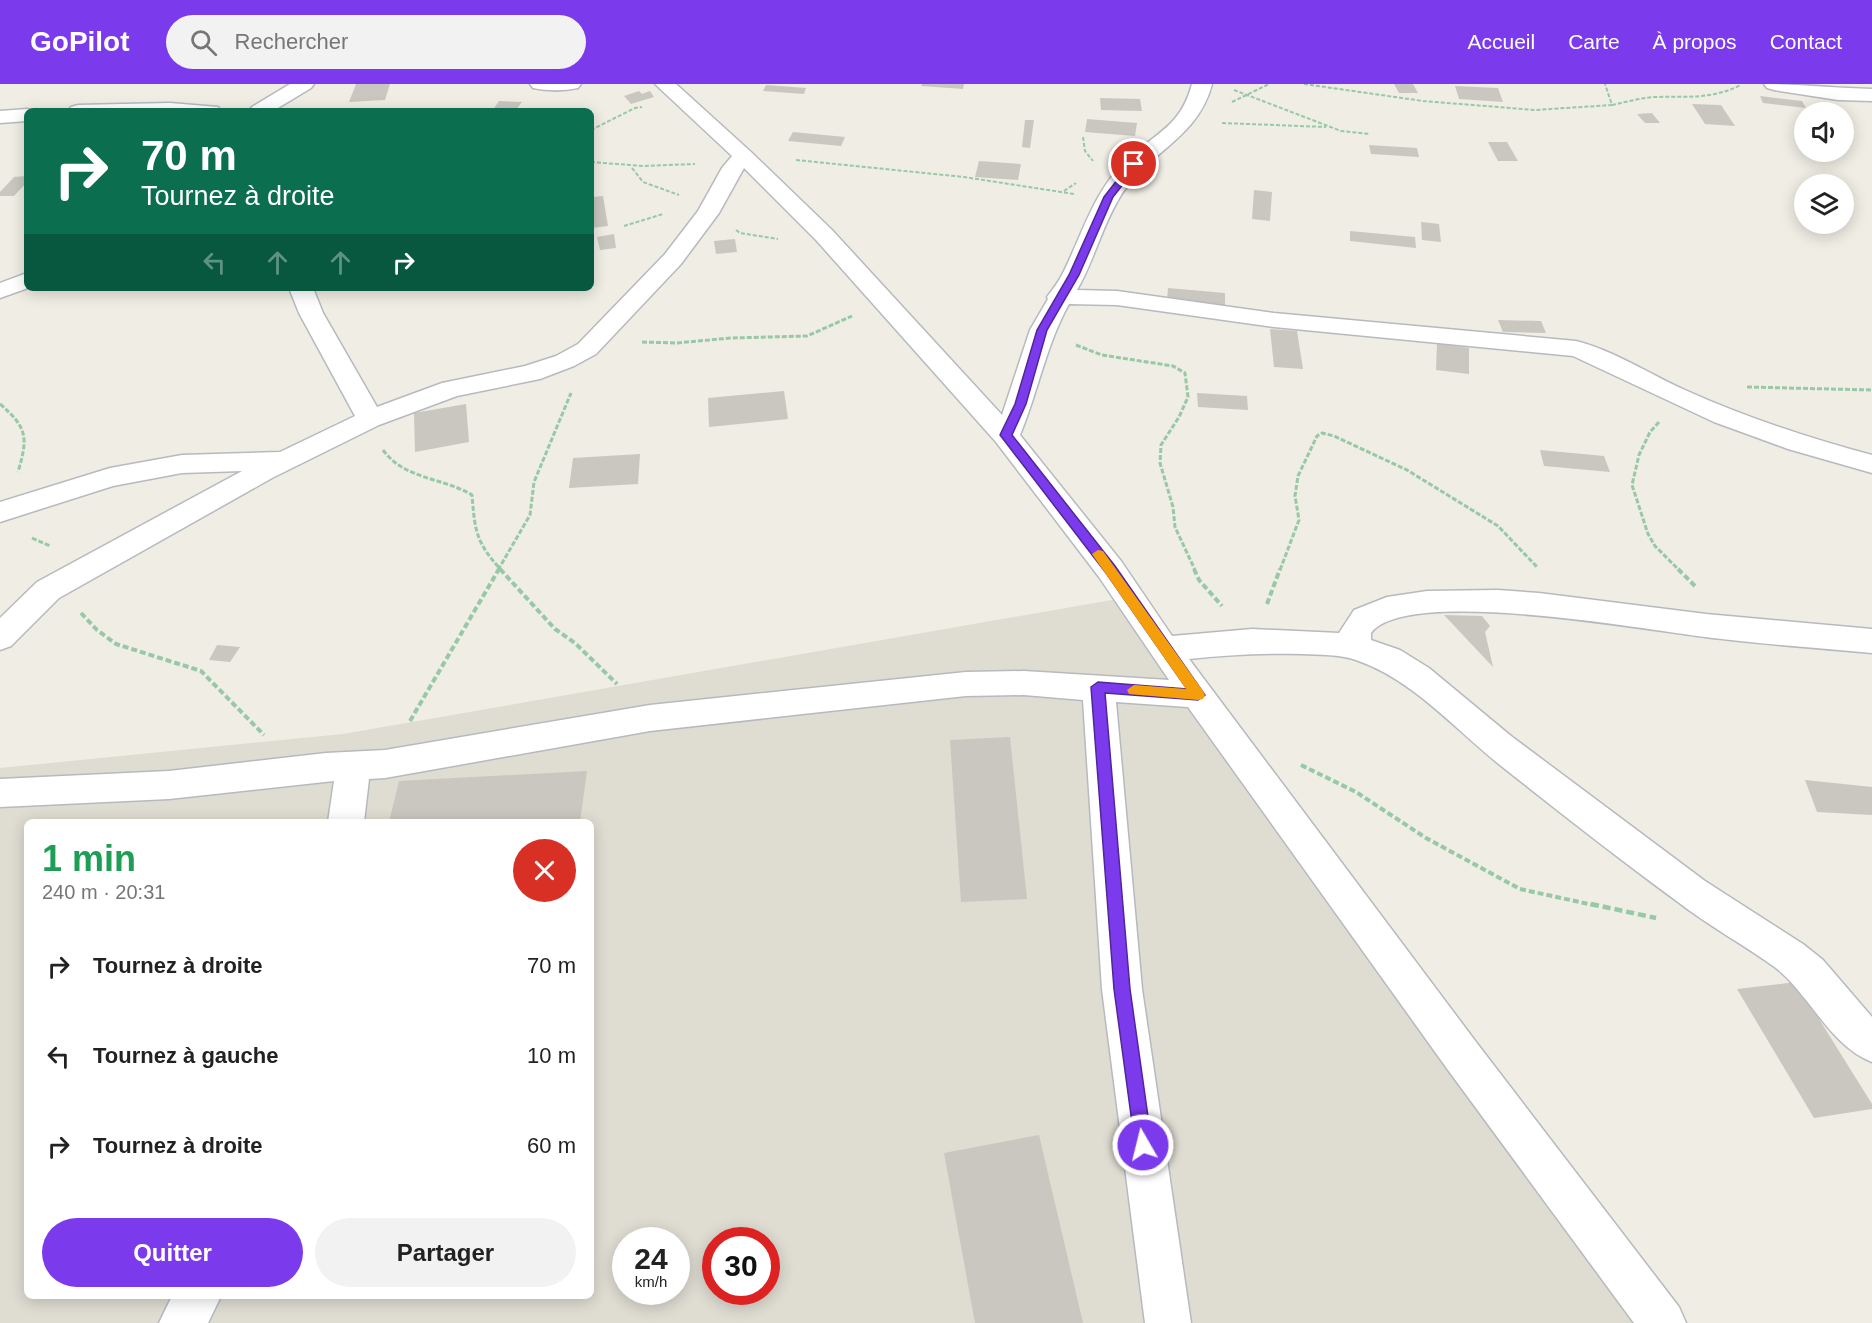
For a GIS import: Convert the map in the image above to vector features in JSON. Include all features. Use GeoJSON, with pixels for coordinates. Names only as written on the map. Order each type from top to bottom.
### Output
{"type":"FeatureCollection","features":[{"type":"Feature","properties":{"kind":"street"},"geometry":{"type":"LineString","coordinates":[[264,108],[304,84]]}},
{"type":"Feature","properties":{"kind":"street"},"geometry":{"type":"LineString","coordinates":[[540,84],[571,84]]}},
{"type":"Feature","properties":{"kind":"street"},"geometry":{"type":"LineString","coordinates":[[1006,435],[1020,404],[1042,330],[1059,297],[1074,275],[1114,188],[1134,164],[1164,142],[1186,120],[1197,103],[1202,84]]}},
{"type":"Feature","properties":{"kind":"street"},"geometry":{"type":"LineString","coordinates":[[1774,84],[1838,94],[1872,95]]}},
{"type":"Feature","properties":{"kind":"street"},"geometry":{"type":"LineString","coordinates":[[183,89],[189,97],[206,108]]}},
{"type":"Feature","properties":{"kind":"street"},"geometry":{"type":"LineString","coordinates":[[92,108],[129,93]]}},
{"type":"Feature","properties":{"kind":"street"},"geometry":{"type":"LineString","coordinates":[[656,95],[744,156],[886,302],[1006,435],[1110,569],[1164,649],[1461,1056],[1663,1323]]}},
{"type":"Feature","properties":{"kind":"street"},"geometry":{"type":"LineString","coordinates":[[0,117],[24,115]]}},
{"type":"Feature","properties":{"kind":"street"},"geometry":{"type":"LineString","coordinates":[[0,638],[48,590],[287,461],[370,419],[451,389],[531,373],[565,361],[587,349],[673,259],[708,213],[733,168],[744,156]]}},
{"type":"Feature","properties":{"kind":"street"},"geometry":{"type":"LineString","coordinates":[[0,291],[24,281]]}},
{"type":"Feature","properties":{"kind":"street"},"geometry":{"type":"LineString","coordinates":[[302,291],[311,313],[349,385],[370,419]]}},
{"type":"Feature","properties":{"kind":"street"},"geometry":{"type":"LineString","coordinates":[[1059,297],[1117,298],[1274,320],[1576,349],[1606,359],[1646,382],[1679,397],[1807,447],[1872,464]]}},
{"type":"Feature","properties":{"kind":"street"},"geometry":{"type":"LineString","coordinates":[[0,512],[110,477],[172,466],[287,461]]}},
{"type":"Feature","properties":{"kind":"street"},"geometry":{"type":"LineString","coordinates":[[1356,647],[1355,631],[1365,618],[1388,608],[1426,602],[1539,604],[1727,628],[1872,641]]}},
{"type":"Feature","properties":{"kind":"street"},"geometry":{"type":"LineString","coordinates":[[1164,649],[1252,641],[1329,643],[1356,647],[1389,659],[1418,677],[1499,746],[1692,892],[1789,956],[1809,973],[1860,1033],[1872,1043]]}},
{"type":"Feature","properties":{"kind":"street"},"geometry":{"type":"LineString","coordinates":[[0,793],[169,785],[298,770],[369,765],[650,718],[966,684],[1024,683],[1198,695]]}},
{"type":"Feature","properties":{"kind":"street"},"geometry":{"type":"LineString","coordinates":[[1098,687],[1122,989],[1168,1323]]}},
{"type":"Feature","properties":{"kind":"street"},"geometry":{"type":"LineString","coordinates":[[347,819],[369,765]]}},
{"type":"Feature","properties":{"kind":"street"},"geometry":{"type":"LineString","coordinates":[[182,1323],[196,1299]]}},
{"type":"Feature","properties":{"kind":"path"},"geometry":{"type":"LineString","coordinates":[[1304,84],[1423,100],[1535,110],[1612,105],[1651,97],[1702,97],[1722,94],[1745,84]]}},
{"type":"Feature","properties":{"kind":"path"},"geometry":{"type":"LineString","coordinates":[[1605,84],[1612,105]]}},
{"type":"Feature","properties":{"kind":"path"},"geometry":{"type":"LineString","coordinates":[[1231,89],[1333,128]]}},
{"type":"Feature","properties":{"kind":"path"},"geometry":{"type":"LineString","coordinates":[[594,128],[656,95]]}},
{"type":"Feature","properties":{"kind":"path"},"geometry":{"type":"LineString","coordinates":[[1186,120],[1333,128],[1370,134]]}},
{"type":"Feature","properties":{"kind":"path"},"geometry":{"type":"LineString","coordinates":[[744,156],[896,169],[1070,192],[1103,208]]}},
{"type":"Feature","properties":{"kind":"path"},"geometry":{"type":"LineString","coordinates":[[594,162],[632,168],[701,164]]}},
{"type":"Feature","properties":{"kind":"path"},"geometry":{"type":"LineString","coordinates":[[634,345],[644,342],[676,343],[731,338],[807,336],[886,302]]}},
{"type":"Feature","properties":{"kind":"path"},"geometry":{"type":"LineString","coordinates":[[1042,330],[1102,355],[1173,366],[1185,373],[1188,397],[1179,417],[1161,445],[1160,463],[1173,507],[1175,527],[1199,580],[1252,641],[1299,520],[1295,496],[1298,476],[1317,436],[1322,434],[1334,436],[1434,486],[1498,526],[1545,574]]}},
{"type":"Feature","properties":{"kind":"path"},"geometry":{"type":"LineString","coordinates":[[1727,628],[1714,604],[1655,546],[1648,534],[1632,485],[1639,455],[1650,432],[1679,397],[1746,387],[1872,390]]}},
{"type":"Feature","properties":{"kind":"path"},"geometry":{"type":"LineString","coordinates":[[369,765],[501,568],[530,515],[534,482],[572,389]]}},
{"type":"Feature","properties":{"kind":"path"},"geometry":{"type":"LineString","coordinates":[[0,404],[21,421],[26,445],[18,472],[12,479]]}},
{"type":"Feature","properties":{"kind":"path"},"geometry":{"type":"LineString","coordinates":[[370,419],[384,453],[405,472],[463,488],[472,495],[476,531],[484,552],[555,629],[575,643],[650,718]]}},
{"type":"Feature","properties":{"kind":"path"},"geometry":{"type":"LineString","coordinates":[[30,536],[86,569]]}},
{"type":"Feature","properties":{"kind":"path"},"geometry":{"type":"LineString","coordinates":[[48,590],[75,608],[97,630],[116,644],[201,671],[298,770]]}},
{"type":"Feature","properties":{"kind":"path"},"geometry":{"type":"LineString","coordinates":[[1228,735],[1312,770],[1356,792],[1426,838],[1520,889],[1659,919]]}},
{"type":"Feature","properties":{"kind":"shaded area"},"geometry":{"type":"Polygon","coordinates":[[[1129,597],[1663,1323],[0,1323],[0,768],[343,734],[1129,597]]]}},
{"type":"Feature","properties":{"kind":"building"},"geometry":{"type":"Polygon","coordinates":[[[356,84],[390,84],[385,100],[349,102],[356,84]]]}},
{"type":"Feature","properties":{"kind":"building"},"geometry":{"type":"Polygon","coordinates":[[[922,84],[964,84],[963,89],[921,86],[922,84]]]}},
{"type":"Feature","properties":{"kind":"building"},"geometry":{"type":"Polygon","coordinates":[[[1394,84],[1413,84],[1418,93],[1399,93],[1394,84]]]}},
{"type":"Feature","properties":{"kind":"building"},"geometry":{"type":"Polygon","coordinates":[[[766,85],[806,88],[804,94],[763,91],[766,85]]]}},
{"type":"Feature","properties":{"kind":"building"},"geometry":{"type":"Polygon","coordinates":[[[1455,86],[1498,88],[1503,102],[1459,99],[1455,86]]]}},
{"type":"Feature","properties":{"kind":"building"},"geometry":{"type":"Polygon","coordinates":[[[639,91],[642,94],[650,91],[654,97],[631,104],[624,96],[639,91]]]}},
{"type":"Feature","properties":{"kind":"building"},"geometry":{"type":"Polygon","coordinates":[[[1760,96],[1803,102],[1794,102],[1794,107],[1763,103],[1760,96]]]}},
{"type":"Feature","properties":{"kind":"building"},"geometry":{"type":"Polygon","coordinates":[[[1100,98],[1140,99],[1142,111],[1101,110],[1100,98]]]}},
{"type":"Feature","properties":{"kind":"building"},"geometry":{"type":"Polygon","coordinates":[[[499,101],[522,102],[517,108],[494,108],[499,101]]]}},
{"type":"Feature","properties":{"kind":"building"},"geometry":{"type":"Polygon","coordinates":[[[1692,104],[1721,105],[1735,126],[1705,124],[1692,104]]]}},
{"type":"Feature","properties":{"kind":"building"},"geometry":{"type":"Polygon","coordinates":[[[1652,113],[1660,123],[1645,123],[1637,114],[1652,113]]]}},
{"type":"Feature","properties":{"kind":"building"},"geometry":{"type":"Polygon","coordinates":[[[1087,119],[1137,123],[1135,136],[1085,132],[1087,119]]]}},
{"type":"Feature","properties":{"kind":"building"},"geometry":{"type":"Polygon","coordinates":[[[1025,120],[1034,120],[1030,148],[1022,147],[1025,120]]]}},
{"type":"Feature","properties":{"kind":"building"},"geometry":{"type":"Polygon","coordinates":[[[793,132],[845,137],[841,146],[788,141],[793,132]]]}},
{"type":"Feature","properties":{"kind":"building"},"geometry":{"type":"Polygon","coordinates":[[[1488,142],[1507,142],[1518,161],[1498,161],[1488,142]]]}},
{"type":"Feature","properties":{"kind":"building"},"geometry":{"type":"Polygon","coordinates":[[[1369,145],[1417,148],[1419,157],[1371,154],[1369,145]]]}},
{"type":"Feature","properties":{"kind":"building"},"geometry":{"type":"Polygon","coordinates":[[[979,161],[1021,164],[1018,180],[975,177],[979,161]]]}},
{"type":"Feature","properties":{"kind":"building"},"geometry":{"type":"Polygon","coordinates":[[[24,176],[24,185],[14,196],[0,196],[0,192],[14,177],[24,176]]]}},
{"type":"Feature","properties":{"kind":"building"},"geometry":{"type":"Polygon","coordinates":[[[1254,190],[1272,192],[1270,221],[1252,219],[1254,190]]]}},
{"type":"Feature","properties":{"kind":"building"},"geometry":{"type":"Polygon","coordinates":[[[603,196],[608,226],[594,228],[594,197],[603,196]]]}},
{"type":"Feature","properties":{"kind":"building"},"geometry":{"type":"Polygon","coordinates":[[[1421,222],[1439,224],[1441,242],[1422,240],[1421,222]]]}},
{"type":"Feature","properties":{"kind":"building"},"geometry":{"type":"Polygon","coordinates":[[[1350,231],[1415,237],[1416,248],[1350,241],[1350,231]]]}},
{"type":"Feature","properties":{"kind":"building"},"geometry":{"type":"Polygon","coordinates":[[[614,234],[616,248],[600,250],[597,237],[614,234]]]}},
{"type":"Feature","properties":{"kind":"building"},"geometry":{"type":"Polygon","coordinates":[[[735,239],[737,252],[716,254],[714,241],[735,239]]]}},
{"type":"Feature","properties":{"kind":"building"},"geometry":{"type":"Polygon","coordinates":[[[1168,288],[1225,293],[1225,306],[1167,301],[1168,288]]]}},
{"type":"Feature","properties":{"kind":"building"},"geometry":{"type":"Polygon","coordinates":[[[1498,320],[1541,321],[1546,333],[1503,332],[1498,320]]]}},
{"type":"Feature","properties":{"kind":"building"},"geometry":{"type":"Polygon","coordinates":[[[1270,329],[1297,331],[1303,369],[1274,367],[1270,329]]]}},
{"type":"Feature","properties":{"kind":"building"},"geometry":{"type":"Polygon","coordinates":[[[1437,343],[1469,348],[1469,374],[1436,370],[1437,343]]]}},
{"type":"Feature","properties":{"kind":"building"},"geometry":{"type":"Polygon","coordinates":[[[784,391],[788,419],[709,427],[708,398],[784,391]]]}},
{"type":"Feature","properties":{"kind":"building"},"geometry":{"type":"Polygon","coordinates":[[[1197,393],[1247,396],[1248,410],[1198,407],[1197,393]]]}},
{"type":"Feature","properties":{"kind":"building"},"geometry":{"type":"Polygon","coordinates":[[[466,404],[469,442],[415,452],[414,413],[466,404]]]}},
{"type":"Feature","properties":{"kind":"building"},"geometry":{"type":"Polygon","coordinates":[[[1540,450],[1604,456],[1610,472],[1544,466],[1540,450]]]}},
{"type":"Feature","properties":{"kind":"building"},"geometry":{"type":"Polygon","coordinates":[[[640,454],[638,484],[569,488],[573,458],[640,454]]]}},
{"type":"Feature","properties":{"kind":"building"},"geometry":{"type":"Polygon","coordinates":[[[1444,615],[1482,616],[1490,626],[1485,632],[1493,667],[1444,615]]]}},
{"type":"Feature","properties":{"kind":"building"},"geometry":{"type":"Polygon","coordinates":[[[217,645],[240,647],[230,662],[209,660],[217,645]]]}},
{"type":"Feature","properties":{"kind":"building"},"geometry":{"type":"Polygon","coordinates":[[[1010,737],[1027,899],[961,902],[950,740],[1010,737]]]}},
{"type":"Feature","properties":{"kind":"building"},"geometry":{"type":"Polygon","coordinates":[[[587,771],[580,819],[390,819],[399,781],[587,771]]]}},
{"type":"Feature","properties":{"kind":"building"},"geometry":{"type":"Polygon","coordinates":[[[1805,780],[1872,787],[1872,815],[1817,812],[1805,780]]]}},
{"type":"Feature","properties":{"kind":"building"},"geometry":{"type":"Polygon","coordinates":[[[1796,982],[1872,1104],[1872,1109],[1814,1118],[1737,989],[1796,982]]]}},
{"type":"Feature","properties":{"kind":"building"},"geometry":{"type":"Polygon","coordinates":[[[1039,1135],[1083,1323],[975,1323],[944,1153],[1039,1135]]]}},
{"type":"Feature","properties":{"kind":"slow traffic"},"geometry":{"type":"LineString","coordinates":[[1098,554],[1198,695],[1134,690]]}},
{"type":"Feature","properties":{"kind":"route"},"geometry":{"type":"LineString","coordinates":[[1134,164],[1109,197],[1074,275],[1059,297],[1042,330],[1020,404],[1006,435],[1110,569],[1198,695],[1098,687],[1122,989],[1143,1145]]}}]}
